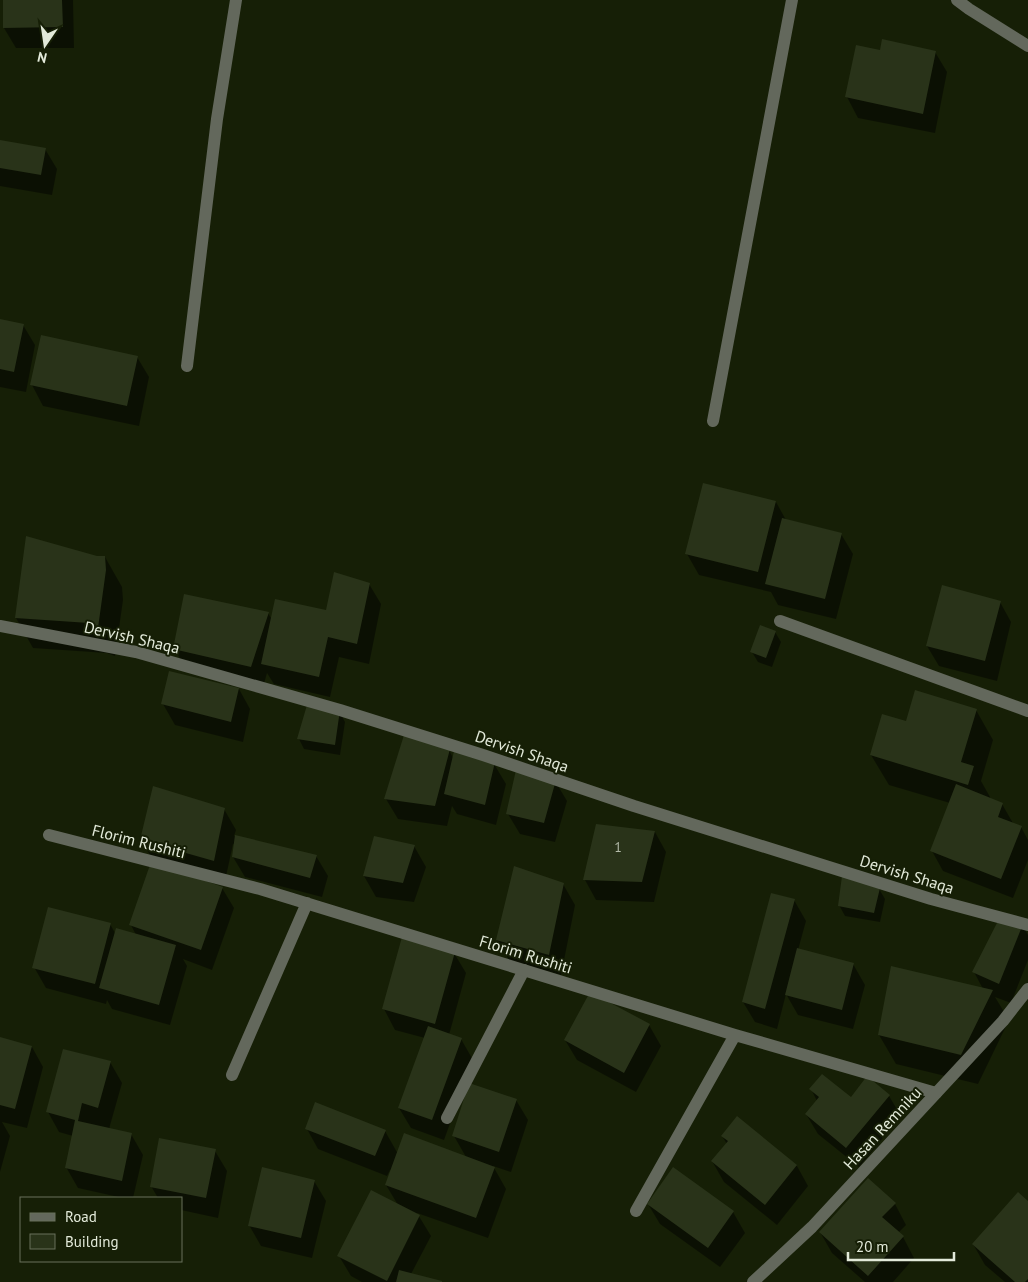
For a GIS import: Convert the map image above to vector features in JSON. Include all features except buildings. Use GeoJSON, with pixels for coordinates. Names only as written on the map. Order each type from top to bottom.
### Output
{"type":"FeatureCollection","features":[{"type":"Feature","properties":{"kind":"street"},"geometry":{"type":"LineString","coordinates":[[186,366],[217,119],[236,0]]}},
{"type":"Feature","properties":{"kind":"street"},"geometry":{"type":"LineString","coordinates":[[713,421],[792,0]]}},
{"type":"Feature","properties":{"kind":"street"},"geometry":{"type":"LineString","coordinates":[[957,0],[968,9],[1028,46]]}},
{"type":"Feature","properties":{"kind":"street"},"geometry":{"type":"LineString","coordinates":[[780,621],[1028,711]]}},
{"type":"Feature","properties":{"kind":"street","name":"Dervish Shaqa"},"geometry":{"type":"LineString","coordinates":[[0,626],[136,652],[340,710],[894,888],[1028,925]]}},
{"type":"Feature","properties":{"kind":"street","name":"Florim Rushiti"},"geometry":{"type":"LineString","coordinates":[[49,835],[260,889],[735,1036],[936,1094]]}},
{"type":"Feature","properties":{"kind":"street"},"geometry":{"type":"LineString","coordinates":[[232,1075],[307,903]]}},
{"type":"Feature","properties":{"kind":"street"},"geometry":{"type":"LineString","coordinates":[[447,1118],[524,970]]}},
{"type":"Feature","properties":{"kind":"street","name":"Hasan Remniku"},"geometry":{"type":"LineString","coordinates":[[753,1282],[812,1227],[1003,1021],[1028,989]]}},
{"type":"Feature","properties":{"kind":"street"},"geometry":{"type":"LineString","coordinates":[[636,1211],[735,1036]]}}]}
